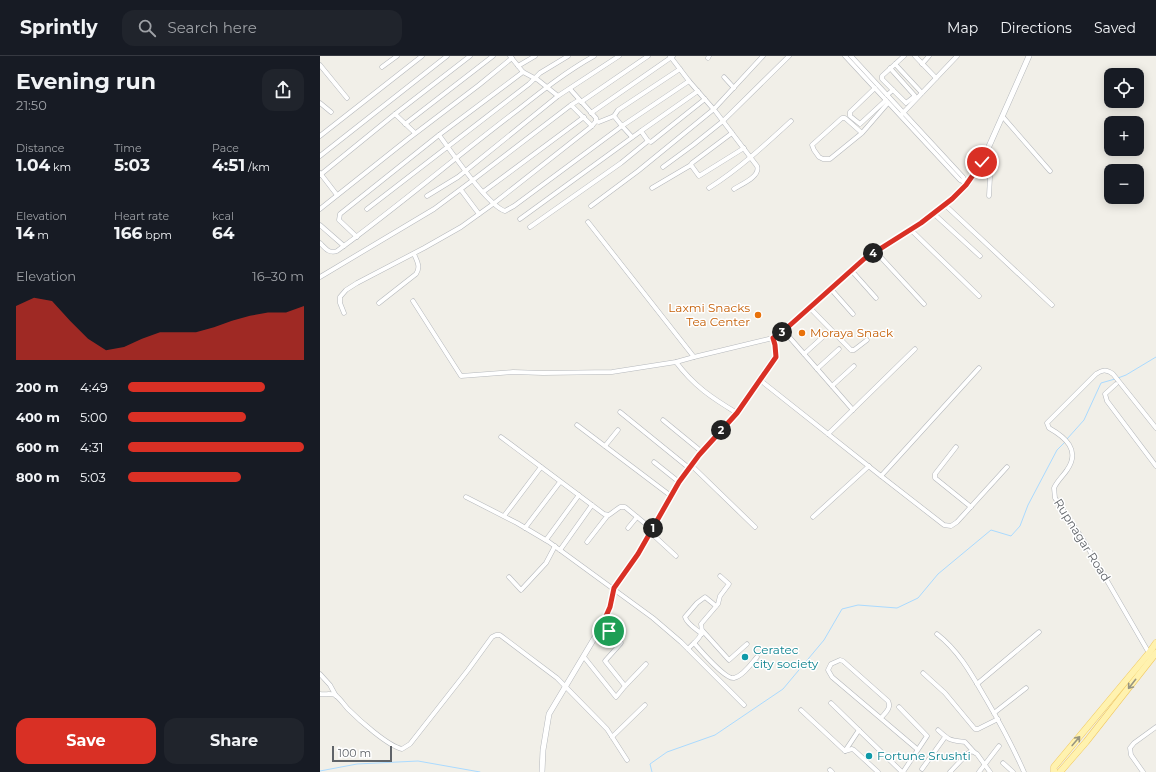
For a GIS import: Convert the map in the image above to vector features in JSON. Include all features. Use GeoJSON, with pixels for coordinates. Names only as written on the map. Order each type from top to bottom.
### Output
{"type":"FeatureCollection","features":[{"type":"Feature","properties":{"kind":"main road"},"geometry":{"type":"LineString","coordinates":[[1060,772],[1086,742],[1154,656],[1156,643]]}},
{"type":"Feature","properties":{"kind":"main road"},"geometry":{"type":"LineString","coordinates":[[1054,772],[1054,767],[1154,656]]}},
{"type":"Feature","properties":{"kind":"street"},"geometry":{"type":"LineString","coordinates":[[382,67],[397,56]]}},
{"type":"Feature","properties":{"kind":"street"},"geometry":{"type":"LineString","coordinates":[[320,136],[422,56]]}},
{"type":"Feature","properties":{"kind":"street"},"geometry":{"type":"LineString","coordinates":[[320,156],[447,56]]}},
{"type":"Feature","properties":{"kind":"street"},"geometry":{"type":"LineString","coordinates":[[337,195],[320,174],[470,56]]}},
{"type":"Feature","properties":{"kind":"street"},"geometry":{"type":"LineString","coordinates":[[405,124],[493,56]]}},
{"type":"Feature","properties":{"kind":"street"},"geometry":{"type":"LineString","coordinates":[[518,66],[535,56]]}},
{"type":"Feature","properties":{"kind":"street"},"geometry":{"type":"LineString","coordinates":[[367,210],[529,84],[540,73],[568,56]]}},
{"type":"Feature","properties":{"kind":"street"},"geometry":{"type":"LineString","coordinates":[[320,243],[331,252],[337,251],[357,237],[548,87],[594,56]]}},
{"type":"Feature","properties":{"kind":"street"},"geometry":{"type":"LineString","coordinates":[[427,196],[458,177],[558,96],[619,56]]}},
{"type":"Feature","properties":{"kind":"street"},"geometry":{"type":"LineString","coordinates":[[320,277],[417,219],[461,190],[571,105],[580,101],[648,56]]}},
{"type":"Feature","properties":{"kind":"street"},"geometry":{"type":"LineString","coordinates":[[591,206],[644,167],[714,109],[763,56]]}},
{"type":"Feature","properties":{"kind":"street"},"geometry":{"type":"LineString","coordinates":[[663,167],[723,121],[789,56]]}},
{"type":"Feature","properties":{"kind":"street"},"geometry":{"type":"LineString","coordinates":[[846,56],[932,146],[960,180],[965,183]]}},
{"type":"Feature","properties":{"kind":"street"},"geometry":{"type":"LineString","coordinates":[[851,56],[887,99],[902,114]]}},
{"type":"Feature","properties":{"kind":"street"},"geometry":{"type":"LineString","coordinates":[[890,68],[915,96],[906,103],[882,77],[890,68],[904,56]]}},
{"type":"Feature","properties":{"kind":"street"},"geometry":{"type":"LineString","coordinates":[[915,56],[936,78]]}},
{"type":"Feature","properties":{"kind":"street"},"geometry":{"type":"LineString","coordinates":[[922,64],[930,56]]}},
{"type":"Feature","properties":{"kind":"street"},"geometry":{"type":"LineString","coordinates":[[902,114],[957,56]]}},
{"type":"Feature","properties":{"kind":"street"},"geometry":{"type":"LineString","coordinates":[[413,301],[461,376],[513,372],[612,372],[676,362],[773,338],[784,331],[864,259],[911,230],[945,205],[965,183],[982,162],[1029,56]]}},
{"type":"Feature","properties":{"kind":"street"},"geometry":{"type":"LineString","coordinates":[[320,209],[415,133],[479,85],[511,57],[523,72],[548,87],[558,96]]}},
{"type":"Feature","properties":{"kind":"street"},"geometry":{"type":"LineString","coordinates":[[591,113],[672,57],[689,81],[714,109],[758,168],[753,177],[734,189]]}},
{"type":"Feature","properties":{"kind":"street"},"geometry":{"type":"LineString","coordinates":[[895,64],[922,93]]}},
{"type":"Feature","properties":{"kind":"street"},"geometry":{"type":"LineString","coordinates":[[320,65],[347,98]]}},
{"type":"Feature","properties":{"kind":"street"},"geometry":{"type":"LineString","coordinates":[[596,121],[599,122],[614,116],[618,110],[680,69]]}},
{"type":"Feature","properties":{"kind":"street"},"geometry":{"type":"LineString","coordinates":[[357,237],[339,220],[340,214],[439,135],[523,72]]}},
{"type":"Feature","properties":{"kind":"street"},"geometry":{"type":"LineString","coordinates":[[724,78],[734,88]]}},
{"type":"Feature","properties":{"kind":"street"},"geometry":{"type":"LineString","coordinates":[[439,135],[493,204],[505,211],[622,126],[689,81]]}},
{"type":"Feature","properties":{"kind":"street"},"geometry":{"type":"LineString","coordinates":[[875,88],[850,112],[850,116],[860,124],[887,99]]}},
{"type":"Feature","properties":{"kind":"street"},"geometry":{"type":"LineString","coordinates":[[570,89],[596,118],[596,121]]}},
{"type":"Feature","properties":{"kind":"street"},"geometry":{"type":"LineString","coordinates":[[862,133],[845,118],[842,118],[812,145],[819,157],[823,159],[830,159],[862,133],[893,90]]}},
{"type":"Feature","properties":{"kind":"street"},"geometry":{"type":"LineString","coordinates":[[520,219],[698,91]]}},
{"type":"Feature","properties":{"kind":"street"},"geometry":{"type":"LineString","coordinates":[[530,227],[607,174],[648,141],[651,142],[705,99]]}},
{"type":"Feature","properties":{"kind":"street"},"geometry":{"type":"LineString","coordinates":[[320,103],[330,112]]}},
{"type":"Feature","properties":{"kind":"street"},"geometry":{"type":"LineString","coordinates":[[571,105],[592,126]]}},
{"type":"Feature","properties":{"kind":"street"},"geometry":{"type":"LineString","coordinates":[[395,114],[415,133]]}},
{"type":"Feature","properties":{"kind":"street"},"geometry":{"type":"LineString","coordinates":[[614,116],[632,137]]}},
{"type":"Feature","properties":{"kind":"street"},"geometry":{"type":"LineString","coordinates":[[483,192],[584,117]]}},
{"type":"Feature","properties":{"kind":"street"},"geometry":{"type":"LineString","coordinates":[[1003,117],[1050,171]]}},
{"type":"Feature","properties":{"kind":"street"},"geometry":{"type":"LineString","coordinates":[[344,313],[340,303],[340,297],[346,290],[356,283],[414,254],[461,227],[493,204],[592,126],[596,121]]}},
{"type":"Feature","properties":{"kind":"street"},"geometry":{"type":"LineString","coordinates":[[709,188],[728,176],[751,158],[791,121]]}},
{"type":"Feature","properties":{"kind":"street"},"geometry":{"type":"LineString","coordinates":[[641,131],[648,141]]}},
{"type":"Feature","properties":{"kind":"street"},"geometry":{"type":"LineString","coordinates":[[652,188],[691,165],[732,133]]}},
{"type":"Feature","properties":{"kind":"street"},"geometry":{"type":"LineString","coordinates":[[691,165],[699,176],[744,148]]}},
{"type":"Feature","properties":{"kind":"street"},"geometry":{"type":"LineString","coordinates":[[982,162],[990,177],[989,196]]}},
{"type":"Feature","properties":{"kind":"street"},"geometry":{"type":"LineString","coordinates":[[461,190],[480,214]]}},
{"type":"Feature","properties":{"kind":"street"},"geometry":{"type":"LineString","coordinates":[[945,205],[1052,304]]}},
{"type":"Feature","properties":{"kind":"street"},"geometry":{"type":"LineString","coordinates":[[933,213],[980,256]]}},
{"type":"Feature","properties":{"kind":"street"},"geometry":{"type":"LineString","coordinates":[[588,222],[694,357]]}},
{"type":"Feature","properties":{"kind":"street"},"geometry":{"type":"LineString","coordinates":[[320,225],[344,246]]}},
{"type":"Feature","properties":{"kind":"street"},"geometry":{"type":"LineString","coordinates":[[911,230],[980,296]]}},
{"type":"Feature","properties":{"kind":"street"},"geometry":{"type":"LineString","coordinates":[[876,252],[924,304]]}},
{"type":"Feature","properties":{"kind":"street"},"geometry":{"type":"LineString","coordinates":[[380,303],[419,270],[414,254]]}},
{"type":"Feature","properties":{"kind":"street"},"geometry":{"type":"LineString","coordinates":[[851,270],[876,298]]}},
{"type":"Feature","properties":{"kind":"street"},"geometry":{"type":"LineString","coordinates":[[830,288],[853,314]]}},
{"type":"Feature","properties":{"kind":"street"},"geometry":{"type":"LineString","coordinates":[[809,307],[851,350],[854,350],[867,340]]}},
{"type":"Feature","properties":{"kind":"street"},"geometry":{"type":"LineString","coordinates":[[784,331],[853,410]]}},
{"type":"Feature","properties":{"kind":"street"},"geometry":{"type":"LineString","coordinates":[[804,354],[826,335]]}},
{"type":"Feature","properties":{"kind":"street"},"geometry":{"type":"LineString","coordinates":[[542,772],[543,750],[549,714],[602,625],[610,607],[614,588],[638,554],[679,482],[702,452],[737,413],[776,357],[773,338]]}},
{"type":"Feature","properties":{"kind":"street"},"geometry":{"type":"LineString","coordinates":[[818,370],[839,349]]}},
{"type":"Feature","properties":{"kind":"street"},"geometry":{"type":"LineString","coordinates":[[828,434],[915,349]]}},
{"type":"Feature","properties":{"kind":"street"},"geometry":{"type":"LineString","coordinates":[[676,362],[695,384],[718,402],[737,413]]}},
{"type":"Feature","properties":{"kind":"street"},"geometry":{"type":"LineString","coordinates":[[832,386],[854,366]]}},
{"type":"Feature","properties":{"kind":"street"},"geometry":{"type":"LineString","coordinates":[[881,476],[978,368]]}},
{"type":"Feature","properties":{"kind":"street","name":"Rupnagar Road"},"geometry":{"type":"LineString","coordinates":[[1154,656],[1084,541],[1055,498],[1054,488],[1071,463],[1072,454],[1066,439],[1049,428],[1047,423],[1100,371],[1109,371],[1115,376],[1117,382],[1156,428]]}},
{"type":"Feature","properties":{"kind":"street"},"geometry":{"type":"LineString","coordinates":[[760,380],[881,476],[947,526],[954,525],[1007,467]]}},
{"type":"Feature","properties":{"kind":"street"},"geometry":{"type":"LineString","coordinates":[[1117,382],[1105,394],[1107,401],[1156,466]]}},
{"type":"Feature","properties":{"kind":"street"},"geometry":{"type":"LineString","coordinates":[[620,412],[690,467],[755,527]]}},
{"type":"Feature","properties":{"kind":"street"},"geometry":{"type":"LineString","coordinates":[[663,420],[702,452]]}},
{"type":"Feature","properties":{"kind":"street"},"geometry":{"type":"LineString","coordinates":[[577,425],[671,496]]}},
{"type":"Feature","properties":{"kind":"street"},"geometry":{"type":"LineString","coordinates":[[605,446],[618,430]]}},
{"type":"Feature","properties":{"kind":"street"},"geometry":{"type":"LineString","coordinates":[[501,437],[592,506],[604,514],[609,515]]}},
{"type":"Feature","properties":{"kind":"street"},"geometry":{"type":"LineString","coordinates":[[956,446],[935,474],[935,478],[971,507]]}},
{"type":"Feature","properties":{"kind":"street"},"geometry":{"type":"LineString","coordinates":[[654,462],[679,482]]}},
{"type":"Feature","properties":{"kind":"street"},"geometry":{"type":"LineString","coordinates":[[813,517],[869,466]]}},
{"type":"Feature","properties":{"kind":"street"},"geometry":{"type":"LineString","coordinates":[[504,516],[541,467]]}},
{"type":"Feature","properties":{"kind":"street"},"geometry":{"type":"LineString","coordinates":[[526,528],[560,482]]}},
{"type":"Feature","properties":{"kind":"street"},"geometry":{"type":"LineString","coordinates":[[546,540],[579,495]]}},
{"type":"Feature","properties":{"kind":"street"},"geometry":{"type":"LineString","coordinates":[[466,497],[504,516],[546,540],[614,588],[653,618],[688,649],[744,705]]}},
{"type":"Feature","properties":{"kind":"street"},"geometry":{"type":"LineString","coordinates":[[560,550],[592,506]]}},
{"type":"Feature","properties":{"kind":"street"},"geometry":{"type":"LineString","coordinates":[[587,542],[609,515],[622,506],[637,517],[676,556]]}},
{"type":"Feature","properties":{"kind":"street"},"geometry":{"type":"LineString","coordinates":[[628,528],[637,517]]}},
{"type":"Feature","properties":{"kind":"street"},"geometry":{"type":"LineString","coordinates":[[509,577],[521,590],[546,563],[555,546]]}},
{"type":"Feature","properties":{"kind":"street"},"geometry":{"type":"LineString","coordinates":[[688,649],[702,632],[701,624],[716,606],[720,596],[729,584],[720,576]]}},
{"type":"Feature","properties":{"kind":"street"},"geometry":{"type":"LineString","coordinates":[[716,606],[705,597],[697,603],[685,617],[685,620],[702,632],[729,660],[747,644]]}},
{"type":"Feature","properties":{"kind":"street"},"geometry":{"type":"LineString","coordinates":[[602,625],[621,643],[605,661],[625,686]]}},
{"type":"Feature","properties":{"kind":"street"},"geometry":{"type":"LineString","coordinates":[[977,684],[1039,632]]}},
{"type":"Feature","properties":{"kind":"street"},"geometry":{"type":"LineString","coordinates":[[937,634],[948,643],[977,684],[998,719],[1024,772]]}},
{"type":"Feature","properties":{"kind":"street"},"geometry":{"type":"LineString","coordinates":[[320,674],[330,685],[336,696],[349,710],[397,748],[402,749],[410,744],[494,636],[500,635],[566,686],[594,714],[612,737],[627,760]]}},
{"type":"Feature","properties":{"kind":"street"},"geometry":{"type":"LineString","coordinates":[[694,643],[722,672],[730,678],[741,675],[757,657]]}},
{"type":"Feature","properties":{"kind":"street"},"geometry":{"type":"LineString","coordinates":[[584,657],[616,697],[646,664]]}},
{"type":"Feature","properties":{"kind":"street"},"geometry":{"type":"LineString","coordinates":[[881,718],[889,706],[888,701],[843,661],[840,660],[831,664],[828,670],[832,677],[918,749]]}},
{"type":"Feature","properties":{"kind":"street"},"geometry":{"type":"LineString","coordinates":[[923,673],[945,693],[975,729],[998,719]]}},
{"type":"Feature","properties":{"kind":"street"},"geometry":{"type":"LineString","coordinates":[[994,713],[1026,688]]}},
{"type":"Feature","properties":{"kind":"street"},"geometry":{"type":"LineString","coordinates":[[320,694],[330,694],[336,696]]}},
{"type":"Feature","properties":{"kind":"street"},"geometry":{"type":"LineString","coordinates":[[831,704],[903,772],[927,736],[899,707]]}},
{"type":"Feature","properties":{"kind":"street"},"geometry":{"type":"LineString","coordinates":[[612,737],[645,705]]}},
{"type":"Feature","properties":{"kind":"street"},"geometry":{"type":"LineString","coordinates":[[802,710],[845,750]]}},
{"type":"Feature","properties":{"kind":"street"},"geometry":{"type":"LineString","coordinates":[[1143,772],[1131,755],[1130,748],[1134,743],[1156,727]]}},
{"type":"Feature","properties":{"kind":"street"},"geometry":{"type":"LineString","coordinates":[[845,750],[859,730]]}},
{"type":"Feature","properties":{"kind":"street"},"geometry":{"type":"LineString","coordinates":[[938,730],[945,737],[956,742],[965,742],[977,754],[990,772]]}},
{"type":"Feature","properties":{"kind":"street"},"geometry":{"type":"LineString","coordinates":[[922,769],[945,737]]}},
{"type":"Feature","properties":{"kind":"street"},"geometry":{"type":"LineString","coordinates":[[980,772],[999,746]]}},
{"type":"Feature","properties":{"kind":"street"},"geometry":{"type":"LineString","coordinates":[[845,750],[854,750],[878,772]]}},
{"type":"Feature","properties":{"kind":"street"},"geometry":{"type":"LineString","coordinates":[[950,772],[967,754],[972,751],[975,752]]}},
{"type":"Feature","properties":{"kind":"street"},"geometry":{"type":"LineString","coordinates":[[1003,763],[1014,772]]}},
{"type":"Feature","properties":{"kind":"waterway"},"geometry":{"type":"LineString","coordinates":[[1118,378],[1126,375],[1156,357]]}},
{"type":"Feature","properties":{"kind":"waterway"},"geometry":{"type":"LineString","coordinates":[[1067,439],[1084,420],[1101,383],[1115,379]]}},
{"type":"Feature","properties":{"kind":"waterway"},"geometry":{"type":"LineString","coordinates":[[652,772],[650,764],[667,752],[715,735],[783,689],[824,640],[842,609],[858,605],[897,608],[918,598],[938,574],[991,530],[1011,536],[1020,526],[1028,505],[1057,450],[1065,442]]}},
{"type":"Feature","properties":{"kind":"waterway"},"geometry":{"type":"LineString","coordinates":[[320,771],[357,764],[418,761],[480,772]]}},
{"type":"Feature","properties":{"kind":"place","name":"Laxmi Snacks Tea Center"},"geometry":{"type":"Point","coordinates":[758,315]}},
{"type":"Feature","properties":{"kind":"place","name":"Moraya Snack"},"geometry":{"type":"Point","coordinates":[802,333]}},
{"type":"Feature","properties":{"kind":"place","name":"Ceratec city society"},"geometry":{"type":"Point","coordinates":[745,657]}},
{"type":"Feature","properties":{"kind":"place","name":"Fortune Srushti"},"geometry":{"type":"Point","coordinates":[869,756]}},
{"type":"Feature","properties":{"kind":"route"},"geometry":{"type":"LineString","coordinates":[[609,631],[602,625],[610,607],[614,588],[653,530],[679,482],[699,455],[737,413],[776,357],[773,338],[779,335],[864,259],[921,223],[952,199],[966,185],[982,162]]}}]}
